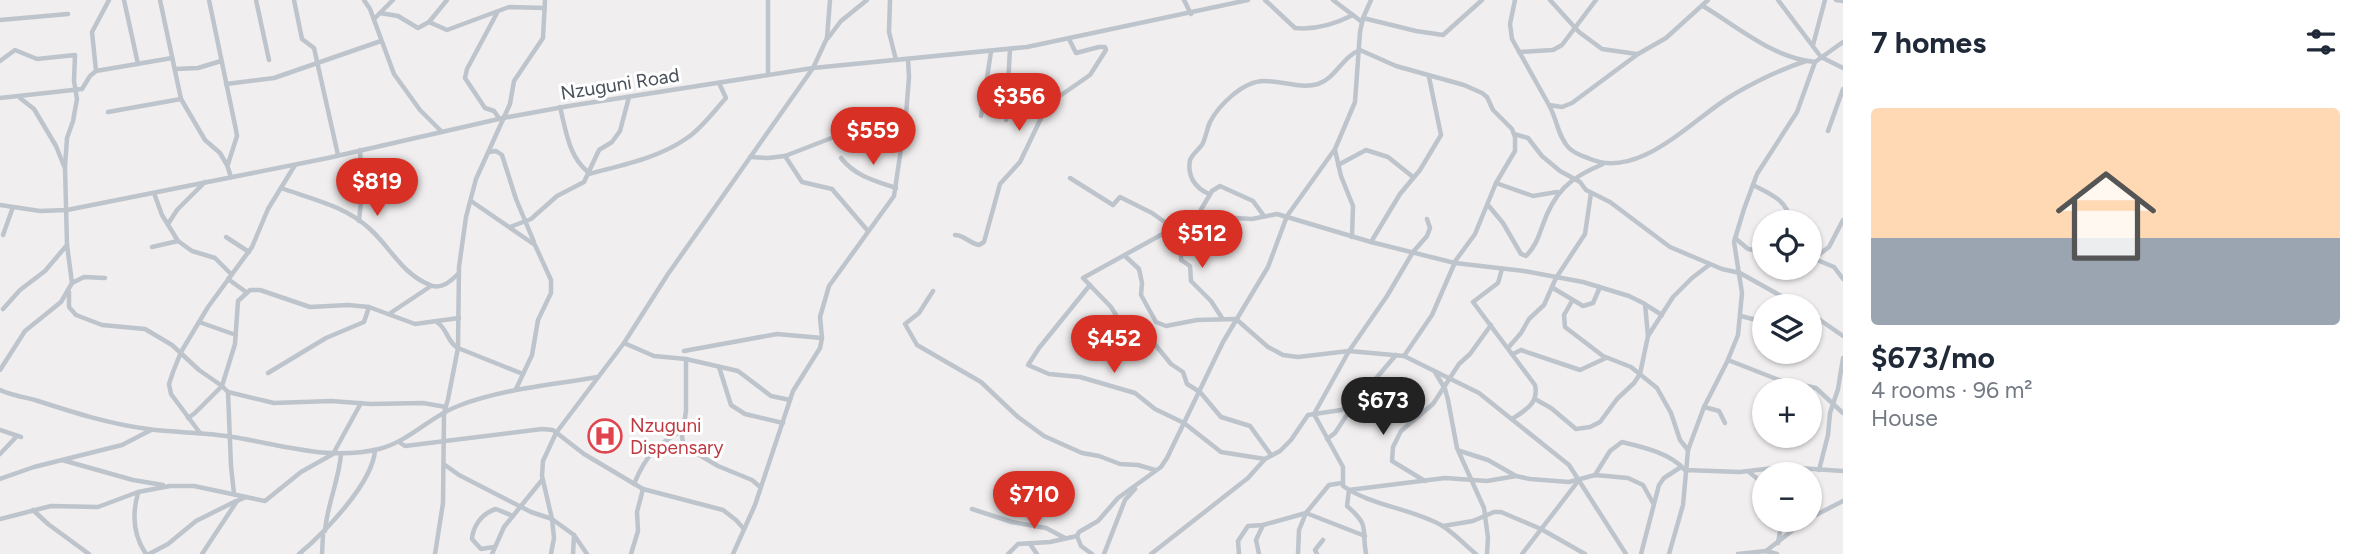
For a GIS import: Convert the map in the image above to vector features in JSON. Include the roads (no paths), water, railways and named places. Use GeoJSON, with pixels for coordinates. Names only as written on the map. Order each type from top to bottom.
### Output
{"type":"FeatureCollection","features":[{"type":"Feature","properties":{"kind":"street"},"geometry":{"type":"LineString","coordinates":[[96,71],[92,32],[109,0]]}},
{"type":"Feature","properties":{"kind":"street"},"geometry":{"type":"LineString","coordinates":[[124,0],[138,64]]}},
{"type":"Feature","properties":{"kind":"street"},"geometry":{"type":"LineString","coordinates":[[160,0],[181,99],[205,140],[220,153],[231,177]]}},
{"type":"Feature","properties":{"kind":"street"},"geometry":{"type":"LineString","coordinates":[[209,0],[237,136],[227,165]]}},
{"type":"Feature","properties":{"kind":"street"},"geometry":{"type":"LineString","coordinates":[[256,0],[269,60]]}},
{"type":"Feature","properties":{"kind":"street"},"geometry":{"type":"LineString","coordinates":[[294,0],[302,38],[314,48],[338,155]]}},
{"type":"Feature","properties":{"kind":"street"},"geometry":{"type":"LineString","coordinates":[[364,0],[374,19],[392,69],[420,110],[441,132]]}},
{"type":"Feature","properties":{"kind":"street"},"geometry":{"type":"LineString","coordinates":[[374,19],[393,0]]}},
{"type":"Feature","properties":{"kind":"street"},"geometry":{"type":"LineString","coordinates":[[380,13],[398,16],[418,27],[429,22],[447,0]]}},
{"type":"Feature","properties":{"kind":"street"},"geometry":{"type":"LineString","coordinates":[[435,554],[443,503],[445,410],[458,348],[459,273],[465,223],[476,179],[510,104],[514,82],[543,38],[545,0]]}},
{"type":"Feature","properties":{"kind":"street"},"geometry":{"type":"LineString","coordinates":[[768,0],[768,75]]}},
{"type":"Feature","properties":{"kind":"street"},"geometry":{"type":"LineString","coordinates":[[827,38],[830,0]]}},
{"type":"Feature","properties":{"kind":"street"},"geometry":{"type":"LineString","coordinates":[[551,554],[554,538],[552,519],[541,469],[556,433],[624,343],[668,274],[813,68],[827,38],[841,21],[867,0]]}},
{"type":"Feature","properties":{"kind":"street"},"geometry":{"type":"LineString","coordinates":[[890,0],[889,27],[896,60]]}},
{"type":"Feature","properties":{"kind":"street"},"geometry":{"type":"LineString","coordinates":[[1184,0],[1191,14]]}},
{"type":"Feature","properties":{"kind":"street","name":"Nzuguni Road"},"geometry":{"type":"LineString","coordinates":[[0,205],[40,211],[67,210],[560,107],[813,68],[1010,49],[1191,14],[1248,0]]}},
{"type":"Feature","properties":{"kind":"street"},"geometry":{"type":"LineString","coordinates":[[1265,0],[1295,28],[1314,29],[1353,15]]}},
{"type":"Feature","properties":{"kind":"street"},"geometry":{"type":"LineString","coordinates":[[1333,0],[1362,20],[1443,35],[1482,0]]}},
{"type":"Feature","properties":{"kind":"street"},"geometry":{"type":"LineString","coordinates":[[1093,554],[1081,546],[1077,536],[1079,531],[1098,520],[1118,498],[1155,471],[1167,457],[1236,319],[1268,267],[1287,216],[1335,149],[1355,102],[1360,32],[1371,0]]}},
{"type":"Feature","properties":{"kind":"street"},"geometry":{"type":"LineString","coordinates":[[1515,0],[1510,24],[1512,39],[1559,123],[1560,133],[1570,149],[1604,164]]}},
{"type":"Feature","properties":{"kind":"street"},"geometry":{"type":"LineString","coordinates":[[1550,0],[1574,27],[1604,50],[1638,54]]}},
{"type":"Feature","properties":{"kind":"street"},"geometry":{"type":"LineString","coordinates":[[1519,52],[1556,49],[1564,43],[1596,0]]}},
{"type":"Feature","properties":{"kind":"street"},"geometry":{"type":"LineString","coordinates":[[1549,105],[1557,108],[1570,105],[1638,54],[1666,38],[1708,0]]}},
{"type":"Feature","properties":{"kind":"street"},"geometry":{"type":"LineString","coordinates":[[1812,45],[1825,0]]}},
{"type":"Feature","properties":{"kind":"street"},"geometry":{"type":"LineString","coordinates":[[1836,0],[1843,1]]}},
{"type":"Feature","properties":{"kind":"street"},"geometry":{"type":"LineString","coordinates":[[1782,1],[1821,57],[1843,68]]}},
{"type":"Feature","properties":{"kind":"street"},"geometry":{"type":"LineString","coordinates":[[1703,6],[1761,44],[1805,61],[1815,62]]}},
{"type":"Feature","properties":{"kind":"street"},"geometry":{"type":"LineString","coordinates":[[429,22],[447,30],[509,8],[545,8]]}},
{"type":"Feature","properties":{"kind":"street"},"geometry":{"type":"LineString","coordinates":[[498,12],[467,69],[466,78],[485,108],[502,118]]}},
{"type":"Feature","properties":{"kind":"street"},"geometry":{"type":"LineString","coordinates":[[0,20],[68,14]]}},
{"type":"Feature","properties":{"kind":"street"},"geometry":{"type":"LineString","coordinates":[[955,235],[960,235],[971,244],[979,245],[984,242],[1000,184],[1020,162],[1044,112],[1055,100],[1090,75],[1106,50],[1105,47],[1099,47],[1076,53],[1069,38]]}},
{"type":"Feature","properties":{"kind":"street"},"geometry":{"type":"LineString","coordinates":[[226,84],[274,78],[381,41]]}},
{"type":"Feature","properties":{"kind":"street"},"geometry":{"type":"LineString","coordinates":[[1669,554],[1682,505],[1683,468],[1688,450],[1704,407],[1738,335],[1742,293],[1735,238],[1753,185],[1757,174],[1797,112],[1815,62],[1843,42]]}},
{"type":"Feature","properties":{"kind":"street"},"geometry":{"type":"LineString","coordinates":[[1006,121],[1010,49]]}},
{"type":"Feature","properties":{"kind":"street"},"geometry":{"type":"LineString","coordinates":[[0,61],[15,50],[37,59],[75,55],[74,81],[77,99],[67,138],[65,167],[67,245],[72,283]]}},
{"type":"Feature","properties":{"kind":"street"},"geometry":{"type":"LineString","coordinates":[[1360,50],[1396,66],[1482,93],[1487,97],[1493,111],[1514,134],[1528,138],[1548,162],[1591,192],[1611,202],[1670,247],[1731,273],[1740,274],[1777,294]]}},
{"type":"Feature","properties":{"kind":"street"},"geometry":{"type":"LineString","coordinates":[[1209,194],[1197,187],[1189,166],[1192,156],[1203,143],[1211,121],[1222,105],[1260,81],[1319,84],[1360,50]]}},
{"type":"Feature","properties":{"kind":"street"},"geometry":{"type":"LineString","coordinates":[[981,116],[991,51]]}},
{"type":"Feature","properties":{"kind":"street"},"geometry":{"type":"LineString","coordinates":[[0,98],[76,90],[84,88],[96,71],[172,58]]}},
{"type":"Feature","properties":{"kind":"street"},"geometry":{"type":"LineString","coordinates":[[733,554],[755,505],[795,387],[820,348],[820,317],[829,286],[892,201],[906,115],[908,59]]}},
{"type":"Feature","properties":{"kind":"street"},"geometry":{"type":"LineString","coordinates":[[174,69],[198,68],[221,61]]}},
{"type":"Feature","properties":{"kind":"street"},"geometry":{"type":"LineString","coordinates":[[1496,183],[1533,195],[1558,192],[1604,164],[1636,159],[1690,127],[1734,94],[1805,61]]}},
{"type":"Feature","properties":{"kind":"street"},"geometry":{"type":"LineString","coordinates":[[1371,242],[1400,194],[1439,139],[1441,132],[1429,76]]}},
{"type":"Feature","properties":{"kind":"street"},"geometry":{"type":"LineString","coordinates":[[588,173],[635,161],[663,151],[689,137],[726,98],[719,83]]}},
{"type":"Feature","properties":{"kind":"street"},"geometry":{"type":"LineString","coordinates":[[1828,131],[1843,89]]}},
{"type":"Feature","properties":{"kind":"street"},"geometry":{"type":"LineString","coordinates":[[19,97],[34,109],[65,167]]}},
{"type":"Feature","properties":{"kind":"street"},"geometry":{"type":"LineString","coordinates":[[510,228],[526,221],[556,196],[584,182],[599,150],[612,142],[620,131],[629,97]]}},
{"type":"Feature","properties":{"kind":"street"},"geometry":{"type":"LineString","coordinates":[[108,112],[181,99]]}},
{"type":"Feature","properties":{"kind":"street"},"geometry":{"type":"LineString","coordinates":[[560,107],[573,153],[588,173]]}},
{"type":"Feature","properties":{"kind":"street"},"geometry":{"type":"LineString","coordinates":[[750,158],[785,156],[860,125],[894,115],[906,115]]}},
{"type":"Feature","properties":{"kind":"street"},"geometry":{"type":"LineString","coordinates":[[1404,356],[1436,308],[1455,263],[1475,234],[1496,183],[1515,151],[1514,134]]}},
{"type":"Feature","properties":{"kind":"street"},"geometry":{"type":"LineString","coordinates":[[1335,149],[1353,206],[1352,236]]}},
{"type":"Feature","properties":{"kind":"street"},"geometry":{"type":"LineString","coordinates":[[359,221],[362,191],[360,150]]}},
{"type":"Feature","properties":{"kind":"street"},"geometry":{"type":"LineString","coordinates":[[1338,165],[1366,150],[1388,157],[1413,177]]}},
{"type":"Feature","properties":{"kind":"street"},"geometry":{"type":"LineString","coordinates":[[489,152],[496,151],[502,155],[516,199],[552,284],[551,293],[538,320],[532,355],[516,390]]}},
{"type":"Feature","properties":{"kind":"street"},"geometry":{"type":"LineString","coordinates":[[785,156],[802,182],[832,189],[868,231]]}},
{"type":"Feature","properties":{"kind":"street"},"geometry":{"type":"LineString","coordinates":[[841,158],[849,169],[858,174],[896,188]]}},
{"type":"Feature","properties":{"kind":"street"},"geometry":{"type":"LineString","coordinates":[[201,433],[169,390],[170,379],[181,352],[249,251],[268,209],[295,164]]}},
{"type":"Feature","properties":{"kind":"street"},"geometry":{"type":"LineString","coordinates":[[1070,178],[1112,205],[1120,197],[1174,228]]}},
{"type":"Feature","properties":{"kind":"street"},"geometry":{"type":"LineString","coordinates":[[169,224],[177,210],[205,182]]}},
{"type":"Feature","properties":{"kind":"street"},"geometry":{"type":"LineString","coordinates":[[1753,185],[1770,194],[1788,210]]}},
{"type":"Feature","properties":{"kind":"street"},"geometry":{"type":"LineString","coordinates":[[1195,219],[1209,194],[1215,188],[1223,186],[1253,201],[1264,216]]}},
{"type":"Feature","properties":{"kind":"street"},"geometry":{"type":"LineString","coordinates":[[281,188],[324,202],[359,221],[385,243],[397,263],[432,286]]}},
{"type":"Feature","properties":{"kind":"street"},"geometry":{"type":"LineString","coordinates":[[1488,205],[1503,223],[1521,254],[1526,256],[1537,242],[1558,192]]}},
{"type":"Feature","properties":{"kind":"street"},"geometry":{"type":"LineString","coordinates":[[1508,348],[1521,334],[1529,319],[1544,306],[1556,278],[1585,234],[1591,192]]}},
{"type":"Feature","properties":{"kind":"street"},"geometry":{"type":"LineString","coordinates":[[154,193],[178,242],[192,251],[215,258],[229,277],[246,292]]}},
{"type":"Feature","properties":{"kind":"street"},"geometry":{"type":"LineString","coordinates":[[471,201],[535,245]]}},
{"type":"Feature","properties":{"kind":"street"},"geometry":{"type":"LineString","coordinates":[[3,235],[13,207]]}},
{"type":"Feature","properties":{"kind":"street"},"geometry":{"type":"LineString","coordinates":[[1271,455],[1250,426],[1221,417],[1199,392],[1187,384],[1185,373],[1171,364],[1149,337],[1119,320],[1111,307],[1083,278],[1188,220],[1287,216],[1315,227],[1455,263],[1524,271],[1600,287],[1639,299],[1662,315]]}},
{"type":"Feature","properties":{"kind":"street"},"geometry":{"type":"LineString","coordinates":[[1314,414],[1349,351],[1430,230],[1427,219]]}},
{"type":"Feature","properties":{"kind":"street"},"geometry":{"type":"LineString","coordinates":[[1188,220],[1188,236],[1181,252],[1181,260],[1190,266],[1191,281],[1211,300],[1223,318]]}},
{"type":"Feature","properties":{"kind":"street"},"geometry":{"type":"LineString","coordinates":[[1822,251],[1829,247],[1843,220]]}},
{"type":"Feature","properties":{"kind":"street"},"geometry":{"type":"LineString","coordinates":[[226,237],[249,251]]}},
{"type":"Feature","properties":{"kind":"street"},"geometry":{"type":"LineString","coordinates":[[1735,238],[1752,250]]}},
{"type":"Feature","properties":{"kind":"street"},"geometry":{"type":"LineString","coordinates":[[152,247],[178,242]]}},
{"type":"Feature","properties":{"kind":"street"},"geometry":{"type":"LineString","coordinates":[[3,309],[20,290],[45,271],[67,245]]}},
{"type":"Feature","properties":{"kind":"street"},"geometry":{"type":"LineString","coordinates":[[1124,255],[1139,269],[1142,283],[1140,295],[1156,322],[1173,326],[1197,320],[1236,319],[1268,347],[1283,355],[1298,357],[1349,351],[1404,356],[1485,397],[1565,461],[1626,554]]}},
{"type":"Feature","properties":{"kind":"street"},"geometry":{"type":"LineString","coordinates":[[1822,262],[1834,267],[1843,279]]}},
{"type":"Feature","properties":{"kind":"street"},"geometry":{"type":"LineString","coordinates":[[1648,336],[1676,292],[1710,264]]}},
{"type":"Feature","properties":{"kind":"street"},"geometry":{"type":"LineString","coordinates":[[1502,269],[1498,283],[1473,301],[1535,385],[1535,399],[1528,409],[1512,419]]}},
{"type":"Feature","properties":{"kind":"street"},"geometry":{"type":"LineString","coordinates":[[388,314],[432,286],[446,284],[459,273]]}},
{"type":"Feature","properties":{"kind":"street"},"geometry":{"type":"LineString","coordinates":[[0,370],[25,331],[61,302],[72,283],[87,276],[105,278]]}},
{"type":"Feature","properties":{"kind":"street"},"geometry":{"type":"LineString","coordinates":[[1090,285],[1028,365],[1049,374],[1080,377],[1135,393],[1156,409],[1184,422],[1226,454],[1265,459]]}},
{"type":"Feature","properties":{"kind":"street"},"geometry":{"type":"LineString","coordinates":[[1553,288],[1583,306],[1595,301],[1600,287]]}},
{"type":"Feature","properties":{"kind":"street"},"geometry":{"type":"LineString","coordinates":[[68,290],[69,307],[76,315],[102,325],[141,328],[181,352],[228,393],[274,403],[423,403],[445,410]]}},
{"type":"Feature","properties":{"kind":"street"},"geometry":{"type":"LineString","coordinates":[[188,418],[222,386],[236,335],[239,301],[246,292],[260,290],[310,307],[369,307],[415,324],[459,318]]}},
{"type":"Feature","properties":{"kind":"street"},"geometry":{"type":"LineString","coordinates":[[933,291],[919,313],[905,324],[917,345],[981,382],[1018,417],[1044,436],[1082,453],[1155,471]]}},
{"type":"Feature","properties":{"kind":"street"},"geometry":{"type":"LineString","coordinates":[[1572,301],[1564,315],[1565,327],[1608,358],[1626,364],[1657,387],[1671,412],[1679,440],[1688,450]]}},
{"type":"Feature","properties":{"kind":"street"},"geometry":{"type":"LineString","coordinates":[[1535,399],[1553,409],[1573,427],[1583,428],[1600,422],[1640,374],[1648,336],[1645,304]]}},
{"type":"Feature","properties":{"kind":"street"},"geometry":{"type":"LineString","coordinates":[[268,373],[326,338],[364,322],[369,307]]}},
{"type":"Feature","properties":{"kind":"street"},"geometry":{"type":"LineString","coordinates":[[1741,316],[1752,319]]}},
{"type":"Feature","properties":{"kind":"street"},"geometry":{"type":"LineString","coordinates":[[1822,321],[1843,336]]}},
{"type":"Feature","properties":{"kind":"street"},"geometry":{"type":"LineString","coordinates":[[199,322],[236,335]]}},
{"type":"Feature","properties":{"kind":"street"},"geometry":{"type":"LineString","coordinates":[[436,322],[446,329],[450,342],[458,348],[523,374]]}},
{"type":"Feature","properties":{"kind":"street"},"geometry":{"type":"LineString","coordinates":[[1424,481],[1394,463],[1391,460],[1392,450],[1403,428],[1426,412],[1491,325]]}},
{"type":"Feature","properties":{"kind":"street"},"geometry":{"type":"LineString","coordinates":[[684,351],[777,334],[822,338]]}},
{"type":"Feature","properties":{"kind":"street"},"geometry":{"type":"LineString","coordinates":[[624,343],[654,356],[686,359],[742,373],[771,396],[790,400]]}},
{"type":"Feature","properties":{"kind":"street"},"geometry":{"type":"LineString","coordinates":[[1513,354],[1521,350],[1580,370],[1608,358]]}},
{"type":"Feature","properties":{"kind":"street"},"geometry":{"type":"LineString","coordinates":[[1327,439],[1335,433],[1354,404],[1396,355]]}},
{"type":"Feature","properties":{"kind":"street"},"geometry":{"type":"LineString","coordinates":[[1821,462],[1843,358]]}},
{"type":"Feature","properties":{"kind":"street"},"geometry":{"type":"LineString","coordinates":[[686,359],[686,411],[682,442],[687,449],[718,467],[752,480],[760,487]]}},
{"type":"Feature","properties":{"kind":"street"},"geometry":{"type":"LineString","coordinates":[[1728,360],[1779,380],[1816,388],[1843,414]]}},
{"type":"Feature","properties":{"kind":"street"},"geometry":{"type":"LineString","coordinates":[[719,367],[731,405],[745,414],[783,423]]}},
{"type":"Feature","properties":{"kind":"street"},"geometry":{"type":"LineString","coordinates":[[1434,371],[1445,389],[1454,439],[1486,515],[1487,554]]}},
{"type":"Feature","properties":{"kind":"street"},"geometry":{"type":"LineString","coordinates":[[0,390],[65,411],[152,430],[230,436],[320,454],[341,454],[375,450],[409,438],[445,410],[516,390],[598,377]]}},
{"type":"Feature","properties":{"kind":"street"},"geometry":{"type":"LineString","coordinates":[[228,393],[234,494]]}},
{"type":"Feature","properties":{"kind":"street"},"geometry":{"type":"LineString","coordinates":[[0,519],[64,505],[97,507],[138,492],[170,486],[189,485],[265,501],[301,472],[333,454],[361,403]]}},
{"type":"Feature","properties":{"kind":"street"},"geometry":{"type":"LineString","coordinates":[[1151,554],[1248,478],[1265,459],[1280,451],[1291,440],[1302,421],[1314,414],[1341,410],[1354,404]]}},
{"type":"Feature","properties":{"kind":"street"},"geometry":{"type":"LineString","coordinates":[[1704,407],[1719,411],[1725,423]]}},
{"type":"Feature","properties":{"kind":"street"},"geometry":{"type":"LineString","coordinates":[[1314,414],[1344,469],[1342,483]]}},
{"type":"Feature","properties":{"kind":"street"},"geometry":{"type":"LineString","coordinates":[[398,442],[405,446],[542,429],[556,433],[584,454],[643,489],[723,510],[744,529]]}},
{"type":"Feature","properties":{"kind":"street"},"geometry":{"type":"LineString","coordinates":[[0,430],[19,436],[0,454]]}},
{"type":"Feature","properties":{"kind":"street"},"geometry":{"type":"LineString","coordinates":[[0,480],[61,460],[122,445],[152,430]]}},
{"type":"Feature","properties":{"kind":"street"},"geometry":{"type":"LineString","coordinates":[[634,484],[645,459],[658,445],[683,430]]}},
{"type":"Feature","properties":{"kind":"street"},"geometry":{"type":"LineString","coordinates":[[1595,475],[1611,449],[1621,442],[1636,444],[1675,460],[1683,468]]}},
{"type":"Feature","properties":{"kind":"street"},"geometry":{"type":"LineString","coordinates":[[299,554],[324,533],[372,469],[375,450]]}},
{"type":"Feature","properties":{"kind":"street"},"geometry":{"type":"LineString","coordinates":[[1460,452],[1488,460],[1516,476]]}},
{"type":"Feature","properties":{"kind":"street"},"geometry":{"type":"LineString","coordinates":[[322,554],[341,454]]}},
{"type":"Feature","properties":{"kind":"street"},"geometry":{"type":"LineString","coordinates":[[61,460],[133,480],[170,486]]}},
{"type":"Feature","properties":{"kind":"street"},"geometry":{"type":"LineString","coordinates":[[445,465],[520,507],[552,519],[574,535],[587,554]]}},
{"type":"Feature","properties":{"kind":"street"},"geometry":{"type":"LineString","coordinates":[[1641,554],[1653,503],[1662,480],[1683,468],[1752,471]]}},
{"type":"Feature","properties":{"kind":"street"},"geometry":{"type":"LineString","coordinates":[[1822,470],[1843,471]]}},
{"type":"Feature","properties":{"kind":"street"},"geometry":{"type":"LineString","coordinates":[[1748,471],[1752,474]]}},
{"type":"Feature","properties":{"kind":"street"},"geometry":{"type":"LineString","coordinates":[[1349,490],[1453,478],[1486,481],[1516,476],[1557,482],[1595,475],[1636,482],[1645,487],[1653,503]]}},
{"type":"Feature","properties":{"kind":"street"},"geometry":{"type":"LineString","coordinates":[[1521,553],[1579,479]]}},
{"type":"Feature","properties":{"kind":"street"},"geometry":{"type":"LineString","coordinates":[[492,554],[513,516],[542,480]]}},
{"type":"Feature","properties":{"kind":"street"},"geometry":{"type":"LineString","coordinates":[[1342,483],[1349,490],[1443,526],[1476,554]]}},
{"type":"Feature","properties":{"kind":"street"},"geometry":{"type":"LineString","coordinates":[[1298,554],[1299,528],[1306,513],[1329,485],[1342,483]]}},
{"type":"Feature","properties":{"kind":"street"},"geometry":{"type":"LineString","coordinates":[[1104,554],[1125,500],[1136,485]]}},
{"type":"Feature","properties":{"kind":"street"},"geometry":{"type":"LineString","coordinates":[[631,554],[638,531],[637,512],[643,489]]}},
{"type":"Feature","properties":{"kind":"street"},"geometry":{"type":"LineString","coordinates":[[1349,490],[1347,506],[1362,519],[1366,554]]}},
{"type":"Feature","properties":{"kind":"street"},"geometry":{"type":"LineString","coordinates":[[138,492],[134,508],[136,533],[148,554],[168,544],[201,518],[246,497]]}},
{"type":"Feature","properties":{"kind":"street"},"geometry":{"type":"LineString","coordinates":[[1822,511],[1843,500]]}},
{"type":"Feature","properties":{"kind":"street"},"geometry":{"type":"LineString","coordinates":[[202,554],[237,501]]}},
{"type":"Feature","properties":{"kind":"street"},"geometry":{"type":"LineString","coordinates":[[483,550],[472,538],[481,518],[488,511],[498,509],[513,516]]}},
{"type":"Feature","properties":{"kind":"street"},"geometry":{"type":"LineString","coordinates":[[972,509],[1012,522],[1046,528],[1065,538]]}},
{"type":"Feature","properties":{"kind":"street"},"geometry":{"type":"LineString","coordinates":[[33,510],[89,554]]}},
{"type":"Feature","properties":{"kind":"street"},"geometry":{"type":"LineString","coordinates":[[1443,526],[1473,521],[1501,512],[1541,529],[1584,554]]}},
{"type":"Feature","properties":{"kind":"street"},"geometry":{"type":"LineString","coordinates":[[1240,554],[1238,541],[1250,525],[1263,525],[1306,513],[1365,536]]}},
{"type":"Feature","properties":{"kind":"street"},"geometry":{"type":"LineString","coordinates":[[1259,554],[1256,540],[1263,525]]}},
{"type":"Feature","properties":{"kind":"street"},"geometry":{"type":"LineString","coordinates":[[1777,543],[1779,532]]}},
{"type":"Feature","properties":{"kind":"street"},"geometry":{"type":"LineString","coordinates":[[1766,551],[1789,532]]}},
{"type":"Feature","properties":{"kind":"street"},"geometry":{"type":"LineString","coordinates":[[573,554],[574,535]]}},
{"type":"Feature","properties":{"kind":"street"},"geometry":{"type":"LineString","coordinates":[[1008,554],[1018,544],[1050,542],[1077,536]]}},
{"type":"Feature","properties":{"kind":"street"},"geometry":{"type":"LineString","coordinates":[[1317,554],[1315,552],[1322,540]]}},
{"type":"Feature","properties":{"kind":"street"},"geometry":{"type":"LineString","coordinates":[[1029,543],[1037,554]]}},
{"type":"Feature","properties":{"kind":"street"},"geometry":{"type":"LineString","coordinates":[[476,554],[495,546]]}},
{"type":"Feature","properties":{"kind":"street"},"geometry":{"type":"LineString","coordinates":[[1570,554],[1574,548]]}},
{"type":"Feature","properties":{"kind":"street"},"geometry":{"type":"LineString","coordinates":[[1738,554],[1766,551],[1777,554]]}},
{"type":"Feature","properties":{"kind":"place","name":"Nzuguni Dispensary"},"geometry":{"type":"Point","coordinates":[605,436]}}]}
